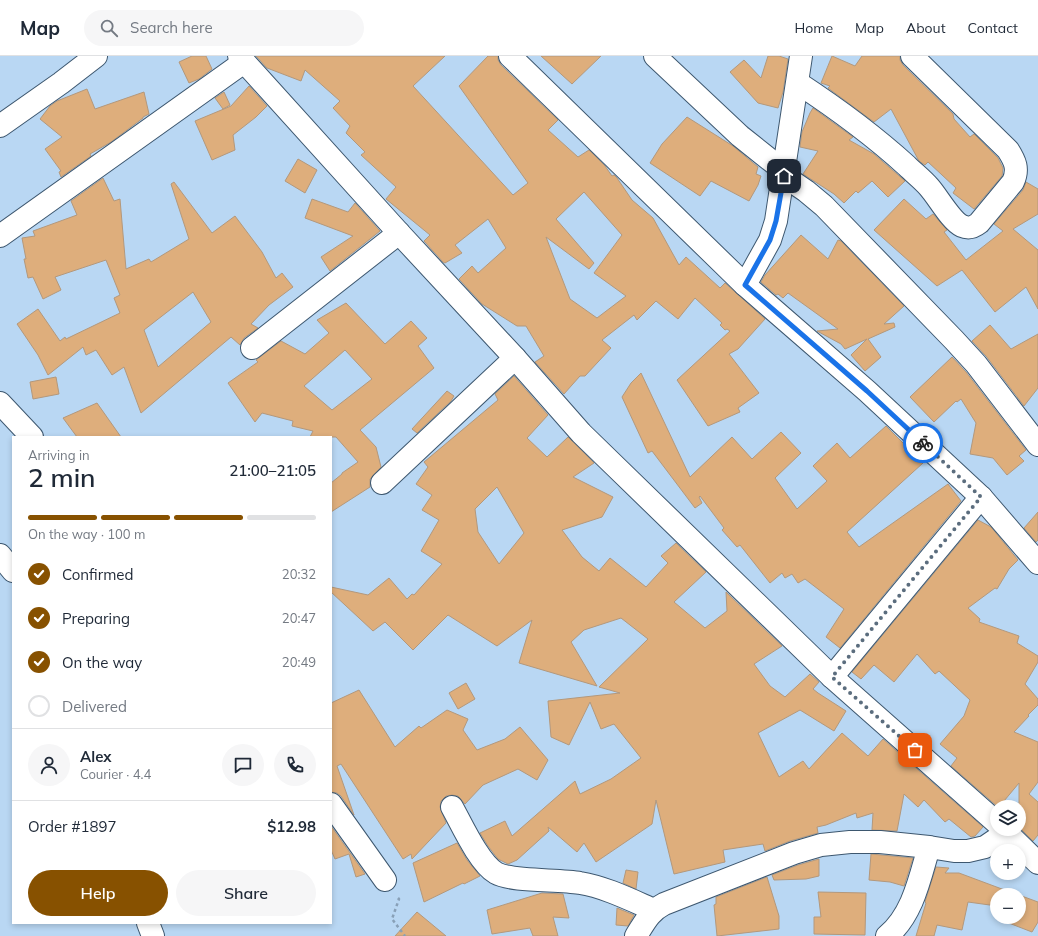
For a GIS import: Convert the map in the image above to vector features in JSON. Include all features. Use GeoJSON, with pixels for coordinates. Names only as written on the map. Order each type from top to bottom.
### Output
{"type":"FeatureCollection","features":[{"type":"Feature","properties":{"kind":"street"},"geometry":{"type":"LineString","coordinates":[[0,126],[96,56]]}},
{"type":"Feature","properties":{"kind":"street"},"geometry":{"type":"LineString","coordinates":[[510,56],[745,285],[867,391],[981,497],[1038,563]]}},
{"type":"Feature","properties":{"kind":"street"},"geometry":{"type":"LineString","coordinates":[[655,56],[740,136],[824,206],[976,364],[1038,445]]}},
{"type":"Feature","properties":{"kind":"street"},"geometry":{"type":"LineString","coordinates":[[745,285],[770,240],[776,221],[801,56]]}},
{"type":"Feature","properties":{"kind":"street"},"geometry":{"type":"LineString","coordinates":[[798,83],[832,105],[902,161],[929,187],[956,222],[969,228],[975,226],[1013,182],[1016,176],[1017,166],[1008,150],[912,56]]}},
{"type":"Feature","properties":{"kind":"street"},"geometry":{"type":"LineString","coordinates":[[0,236],[241,59],[515,358],[581,433],[832,677],[990,817]]}},
{"type":"Feature","properties":{"kind":"street"},"geometry":{"type":"LineString","coordinates":[[252,348],[399,233]]}},
{"type":"Feature","properties":{"kind":"street"},"geometry":{"type":"LineString","coordinates":[[382,483],[515,358]]}},
{"type":"Feature","properties":{"kind":"street"},"geometry":{"type":"LineString","coordinates":[[0,403],[31,436]]}},
{"type":"Feature","properties":{"kind":"street"},"geometry":{"type":"LineString","coordinates":[[832,677],[981,497]]}},
{"type":"Feature","properties":{"kind":"street"},"geometry":{"type":"LineString","coordinates":[[0,555],[12,570]]}},
{"type":"Feature","properties":{"kind":"street"},"geometry":{"type":"LineString","coordinates":[[332,805],[386,880]]}},
{"type":"Feature","properties":{"kind":"street"},"geometry":{"type":"LineString","coordinates":[[452,807],[479,856],[494,872],[513,878],[563,880],[582,883],[598,887],[654,910]]}},
{"type":"Feature","properties":{"kind":"street"},"geometry":{"type":"LineString","coordinates":[[636,936],[654,910],[766,863],[821,845],[850,842],[880,842],[954,850],[977,850],[993,842],[997,836]]}},
{"type":"Feature","properties":{"kind":"street"},"geometry":{"type":"LineString","coordinates":[[1010,836],[1038,863]]}},
{"type":"Feature","properties":{"kind":"street"},"geometry":{"type":"LineString","coordinates":[[887,936],[895,929],[905,914],[914,894],[929,847]]}},
{"type":"Feature","properties":{"kind":"street"},"geometry":{"type":"LineString","coordinates":[[148,924],[152,936]]}},
{"type":"Feature","properties":{"kind":"path"},"geometry":{"type":"LineString","coordinates":[[386,880],[398,900],[392,919],[405,936]]}},
{"type":"Feature","properties":{"kind":"building"},"geometry":{"type":"Polygon","coordinates":[[[192,56],[206,56],[212,69],[199,79],[189,83],[179,62],[192,56]]]}},
{"type":"Feature","properties":{"kind":"building"},"geometry":{"type":"Polygon","coordinates":[[[256,56],[445,56],[413,86],[513,195],[528,183],[459,86],[488,56],[498,56],[498,60],[501,65],[558,120],[548,130],[578,157],[589,150],[605,166],[612,176],[614,175],[617,178],[632,200],[653,218],[679,265],[686,257],[720,288],[725,283],[765,319],[738,349],[729,354],[759,393],[738,408],[740,412],[708,426],[677,380],[730,331],[727,329],[725,330],[720,325],[722,323],[695,298],[678,319],[656,301],[637,320],[634,315],[602,340],[611,348],[585,376],[580,376],[564,394],[535,362],[544,356],[526,326],[517,326],[482,304],[459,279],[472,266],[478,273],[506,248],[488,219],[455,245],[462,253],[445,263],[443,262],[424,241],[430,235],[386,199],[396,187],[361,155],[365,152],[346,133],[350,126],[333,108],[340,101],[305,70],[301,81],[267,68],[256,56]],[[584,192],[556,219],[594,263],[589,269],[546,237],[570,299],[597,318],[626,296],[594,273],[622,235],[584,192]]]}},
{"type":"Feature","properties":{"kind":"building"},"geometry":{"type":"Polygon","coordinates":[[[541,56],[601,56],[572,84],[541,56]]]}},
{"type":"Feature","properties":{"kind":"building"},"geometry":{"type":"Polygon","coordinates":[[[768,56],[779,56],[788,59],[783,92],[778,108],[758,103],[730,72],[744,60],[761,78],[768,56]]]}},
{"type":"Feature","properties":{"kind":"building"},"geometry":{"type":"Polygon","coordinates":[[[832,56],[855,66],[862,56],[900,56],[900,60],[903,65],[953,114],[954,119],[970,137],[974,134],[998,158],[1003,168],[1002,176],[974,209],[953,193],[956,188],[928,162],[925,165],[919,161],[891,109],[874,122],[828,88],[830,86],[821,83],[832,56]]]}},
{"type":"Feature","properties":{"kind":"building"},"geometry":{"type":"Polygon","coordinates":[[[249,86],[267,106],[256,117],[233,135],[235,150],[212,160],[195,121],[231,106],[249,86]]]}},
{"type":"Feature","properties":{"kind":"building"},"geometry":{"type":"Polygon","coordinates":[[[87,89],[95,109],[144,92],[149,114],[111,142],[90,154],[91,156],[61,177],[59,172],[61,171],[45,149],[62,137],[40,119],[50,106],[57,101],[87,89]]]}},
{"type":"Feature","properties":{"kind":"building"},"geometry":{"type":"Polygon","coordinates":[[[224,92],[230,105],[223,109],[215,98],[224,92]]]}},
{"type":"Feature","properties":{"kind":"building"},"geometry":{"type":"Polygon","coordinates":[[[813,108],[853,137],[849,140],[874,154],[905,181],[888,197],[872,181],[858,193],[856,191],[844,203],[834,194],[803,174],[818,151],[800,147],[802,132],[813,108]]]}},
{"type":"Feature","properties":{"kind":"building"},"geometry":{"type":"Polygon","coordinates":[[[687,117],[733,146],[758,167],[756,174],[761,176],[749,201],[711,181],[700,196],[650,163],[662,144],[687,117]]]}},
{"type":"Feature","properties":{"kind":"building"},"geometry":{"type":"Polygon","coordinates":[[[298,159],[317,170],[305,193],[285,181],[298,159]]]}},
{"type":"Feature","properties":{"kind":"building"},"geometry":{"type":"Polygon","coordinates":[[[103,178],[114,201],[120,199],[126,269],[149,259],[151,262],[189,239],[171,184],[174,182],[212,233],[235,216],[262,252],[276,278],[282,273],[293,287],[269,305],[251,324],[258,328],[244,338],[240,345],[231,337],[141,413],[124,367],[112,375],[96,350],[86,355],[83,347],[48,375],[38,355],[17,324],[38,309],[60,341],[65,337],[66,339],[120,313],[114,298],[120,295],[106,260],[55,277],[61,290],[43,299],[33,277],[28,278],[22,238],[35,236],[33,231],[77,215],[71,201],[103,178]],[[193,292],[144,330],[158,367],[211,322],[193,292]]]}},
{"type":"Feature","properties":{"kind":"building"},"geometry":{"type":"Polygon","coordinates":[[[1026,182],[1038,189],[1038,214],[1013,229],[1038,250],[1038,309],[1026,287],[995,312],[962,270],[937,286],[874,230],[904,199],[926,219],[933,214],[947,230],[944,232],[966,260],[1003,231],[994,224],[1023,190],[1026,182]]]}},
{"type":"Feature","properties":{"kind":"building"},"geometry":{"type":"Polygon","coordinates":[[[312,199],[348,212],[355,203],[380,231],[330,271],[321,257],[353,236],[305,218],[312,199]]]}},
{"type":"Feature","properties":{"kind":"building"},"geometry":{"type":"Polygon","coordinates":[[[801,235],[828,259],[838,240],[841,241],[904,306],[884,324],[894,323],[895,327],[868,339],[881,357],[865,371],[851,355],[867,339],[845,349],[841,344],[817,331],[838,329],[788,293],[783,298],[778,294],[776,295],[761,282],[765,275],[801,235]]]}},
{"type":"Feature","properties":{"kind":"building"},"geometry":{"type":"Polygon","coordinates":[[[346,303],[385,344],[411,321],[427,338],[418,346],[434,368],[360,430],[376,447],[381,467],[370,479],[370,487],[332,511],[332,482],[358,462],[336,437],[310,436],[313,431],[292,426],[293,421],[262,413],[255,422],[228,383],[258,362],[256,360],[281,341],[305,354],[329,333],[317,320],[346,303]],[[345,350],[304,386],[332,410],[372,379],[345,350]]]}},
{"type":"Feature","properties":{"kind":"building"},"geometry":{"type":"Polygon","coordinates":[[[990,325],[1011,349],[1038,334],[1038,388],[1024,406],[986,356],[972,341],[990,325]]]}},
{"type":"Feature","properties":{"kind":"building"},"geometry":{"type":"Polygon","coordinates":[[[952,357],[966,372],[1026,450],[1019,456],[1024,461],[1007,475],[993,458],[970,454],[976,423],[961,399],[957,402],[956,401],[934,422],[910,397],[952,357]]]}},
{"type":"Feature","properties":{"kind":"building"},"geometry":{"type":"Polygon","coordinates":[[[641,373],[690,477],[732,437],[752,459],[781,432],[801,453],[775,478],[797,509],[827,481],[813,466],[837,443],[850,458],[886,426],[923,463],[847,532],[859,547],[948,484],[961,501],[840,648],[826,637],[844,609],[805,579],[798,583],[792,574],[785,578],[782,573],[770,583],[740,545],[737,547],[722,530],[724,528],[700,496],[699,497],[702,503],[695,508],[652,451],[648,453],[622,397],[631,383],[641,373]]]}},
{"type":"Feature","properties":{"kind":"building"},"geometry":{"type":"Polygon","coordinates":[[[514,376],[548,415],[527,438],[547,457],[568,437],[594,463],[573,477],[613,497],[602,517],[562,530],[582,557],[599,571],[610,558],[646,587],[668,563],[661,556],[676,543],[706,572],[674,602],[705,628],[727,611],[726,592],[782,646],[754,664],[770,686],[785,697],[810,674],[819,682],[813,689],[846,711],[834,731],[800,710],[758,733],[779,777],[803,761],[809,769],[842,733],[868,756],[883,739],[983,827],[975,836],[971,837],[949,819],[945,822],[924,800],[918,807],[904,794],[897,831],[872,830],[873,813],[857,818],[856,813],[817,827],[818,833],[790,841],[765,851],[763,844],[723,850],[725,862],[674,874],[656,800],[652,824],[596,862],[584,843],[577,852],[548,827],[549,831],[517,860],[508,864],[498,859],[480,833],[505,821],[512,836],[575,781],[580,794],[611,779],[641,758],[614,724],[601,729],[590,702],[569,745],[551,737],[548,701],[620,693],[599,687],[648,639],[621,618],[584,630],[571,642],[597,686],[519,663],[532,620],[497,646],[448,615],[413,650],[385,622],[373,631],[332,593],[332,587],[368,595],[389,578],[407,599],[412,594],[414,595],[442,564],[421,551],[439,520],[422,510],[432,495],[416,484],[428,467],[424,462],[498,400],[495,394],[514,376]],[[497,487],[475,509],[478,532],[499,564],[524,533],[497,487]]]}},
{"type":"Feature","properties":{"kind":"building"},"geometry":{"type":"Polygon","coordinates":[[[56,377],[59,394],[33,399],[30,382],[56,377]]]}},
{"type":"Feature","properties":{"kind":"building"},"geometry":{"type":"Polygon","coordinates":[[[447,391],[454,396],[451,401],[417,433],[412,429],[447,391]]]}},
{"type":"Feature","properties":{"kind":"building"},"geometry":{"type":"Polygon","coordinates":[[[97,403],[120,436],[76,436],[63,418],[97,403]]]}},
{"type":"Feature","properties":{"kind":"building"},"geometry":{"type":"Polygon","coordinates":[[[1038,512],[1038,540],[1036,542],[1024,528],[1038,512]]]}},
{"type":"Feature","properties":{"kind":"building"},"geometry":{"type":"Polygon","coordinates":[[[978,520],[991,527],[1018,560],[1009,569],[997,589],[995,588],[968,608],[980,619],[979,622],[1019,636],[1017,643],[1038,656],[1038,662],[1025,684],[1038,699],[1038,705],[1014,732],[1038,742],[1038,782],[1029,794],[1038,802],[1038,835],[1033,841],[1026,834],[1026,800],[1019,800],[1019,783],[1005,800],[990,800],[951,766],[957,758],[940,744],[964,716],[970,700],[939,671],[935,674],[917,654],[894,682],[874,665],[861,679],[852,672],[978,520]]]}},
{"type":"Feature","properties":{"kind":"building"},"geometry":{"type":"Polygon","coordinates":[[[466,683],[475,699],[458,709],[449,693],[466,683]]]}},
{"type":"Feature","properties":{"kind":"building"},"geometry":{"type":"Polygon","coordinates":[[[359,690],[395,747],[419,726],[421,728],[447,710],[468,719],[463,730],[477,750],[505,739],[520,727],[548,760],[537,780],[518,769],[483,785],[465,804],[458,796],[446,796],[441,801],[440,807],[446,823],[412,859],[411,854],[403,859],[341,764],[337,766],[354,815],[341,796],[332,792],[332,703],[359,690]]]}},
{"type":"Feature","properties":{"kind":"building"},"geometry":{"type":"Polygon","coordinates":[[[332,827],[365,874],[356,877],[349,854],[335,859],[332,852],[332,827]]]}},
{"type":"Feature","properties":{"kind":"building"},"geometry":{"type":"Polygon","coordinates":[[[457,843],[467,860],[480,876],[424,902],[413,863],[457,843]]]}},
{"type":"Feature","properties":{"kind":"building"},"geometry":{"type":"Polygon","coordinates":[[[871,854],[913,858],[904,886],[890,882],[869,880],[871,854]]]}},
{"type":"Feature","properties":{"kind":"building"},"geometry":{"type":"Polygon","coordinates":[[[819,859],[819,876],[806,879],[774,880],[772,875],[819,859]]]}},
{"type":"Feature","properties":{"kind":"building"},"geometry":{"type":"Polygon","coordinates":[[[936,867],[949,868],[945,873],[959,873],[999,888],[990,888],[990,905],[968,902],[962,930],[937,925],[934,936],[916,936],[926,903],[925,902],[936,867]]]}},
{"type":"Feature","properties":{"kind":"building"},"geometry":{"type":"Polygon","coordinates":[[[626,870],[638,872],[636,889],[623,883],[626,870]]]}},
{"type":"Feature","properties":{"kind":"building"},"geometry":{"type":"Polygon","coordinates":[[[767,877],[779,916],[779,929],[717,936],[714,905],[716,904],[716,897],[767,877]]]}},
{"type":"Feature","properties":{"kind":"building"},"geometry":{"type":"Polygon","coordinates":[[[818,892],[866,893],[865,935],[814,934],[814,917],[821,917],[818,892]]]}},
{"type":"Feature","properties":{"kind":"building"},"geometry":{"type":"Polygon","coordinates":[[[542,893],[563,894],[569,918],[553,917],[558,936],[533,936],[530,928],[492,934],[487,910],[542,893]]]}},
{"type":"Feature","properties":{"kind":"building"},"geometry":{"type":"Polygon","coordinates":[[[1026,898],[1038,902],[1038,922],[1032,932],[1011,924],[1026,924],[1026,898]]]}},
{"type":"Feature","properties":{"kind":"building"},"geometry":{"type":"Polygon","coordinates":[[[617,908],[634,915],[628,926],[616,925],[617,908]]]}},
{"type":"Feature","properties":{"kind":"building"},"geometry":{"type":"Polygon","coordinates":[[[417,912],[446,936],[395,936],[417,912]]]}},
{"type":"Feature","properties":{"kind":"way so far"},"geometry":{"type":"LineString","coordinates":[[915,750],[832,677],[981,497],[923,443]]}},
{"type":"Feature","properties":{"kind":"route"},"geometry":{"type":"LineString","coordinates":[[784,176],[776,221],[770,240],[745,285],[867,391],[923,443]]}}]}
